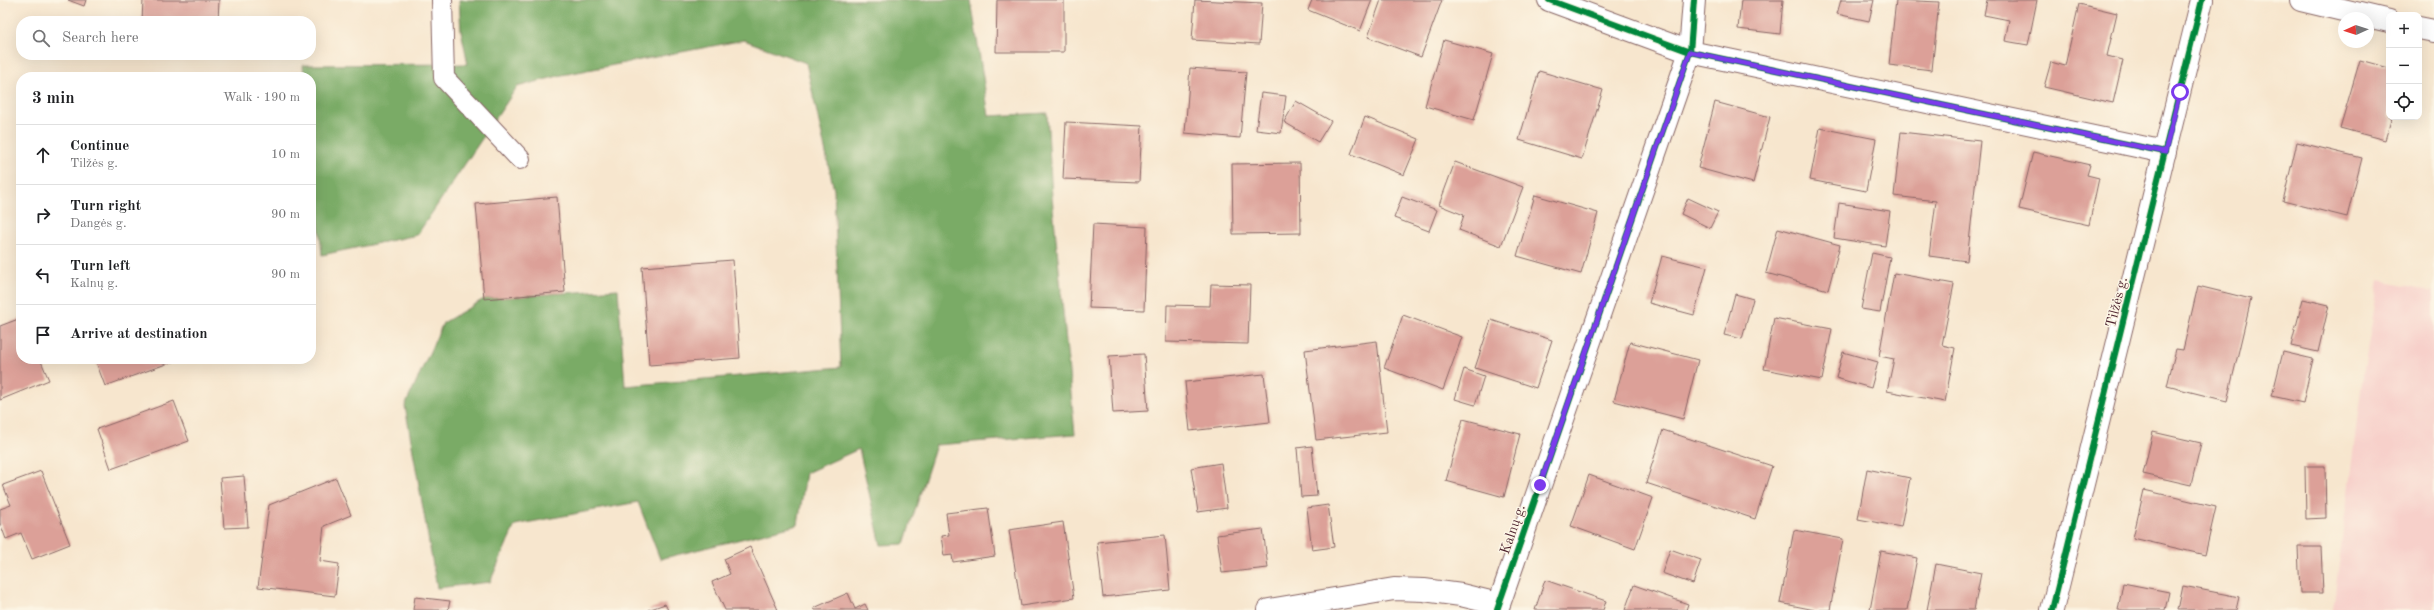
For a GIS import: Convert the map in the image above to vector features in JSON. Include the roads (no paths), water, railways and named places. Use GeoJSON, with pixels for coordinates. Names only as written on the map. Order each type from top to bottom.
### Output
{"type":"FeatureCollection","features":[{"type":"Feature","properties":{"kind":"street"},"geometry":{"type":"LineString","coordinates":[[1549,0],[1690,52],[2165,152]]}},
{"type":"Feature","properties":{"kind":"street","name":"Kalnų g."},"geometry":{"type":"LineString","coordinates":[[1497,607],[1690,52],[1694,0]]}},
{"type":"Feature","properties":{"kind":"street","name":"Tilžės g."},"geometry":{"type":"LineString","coordinates":[[2052,610],[2202,0]]}},
{"type":"Feature","properties":{"kind":"street"},"geometry":{"type":"LineString","coordinates":[[2301,0],[2386,20]]}},
{"type":"Feature","properties":{"kind":"street"},"geometry":{"type":"LineString","coordinates":[[2422,29],[2434,31]]}},
{"type":"Feature","properties":{"kind":"street"},"geometry":{"type":"LineString","coordinates":[[1269,610],[1394,589],[1424,590],[1461,595],[1497,607]]}},
{"type":"Feature","properties":{"kind":"lane"},"geometry":{"type":"LineString","coordinates":[[442,0],[444,78],[520,159]]}}]}
